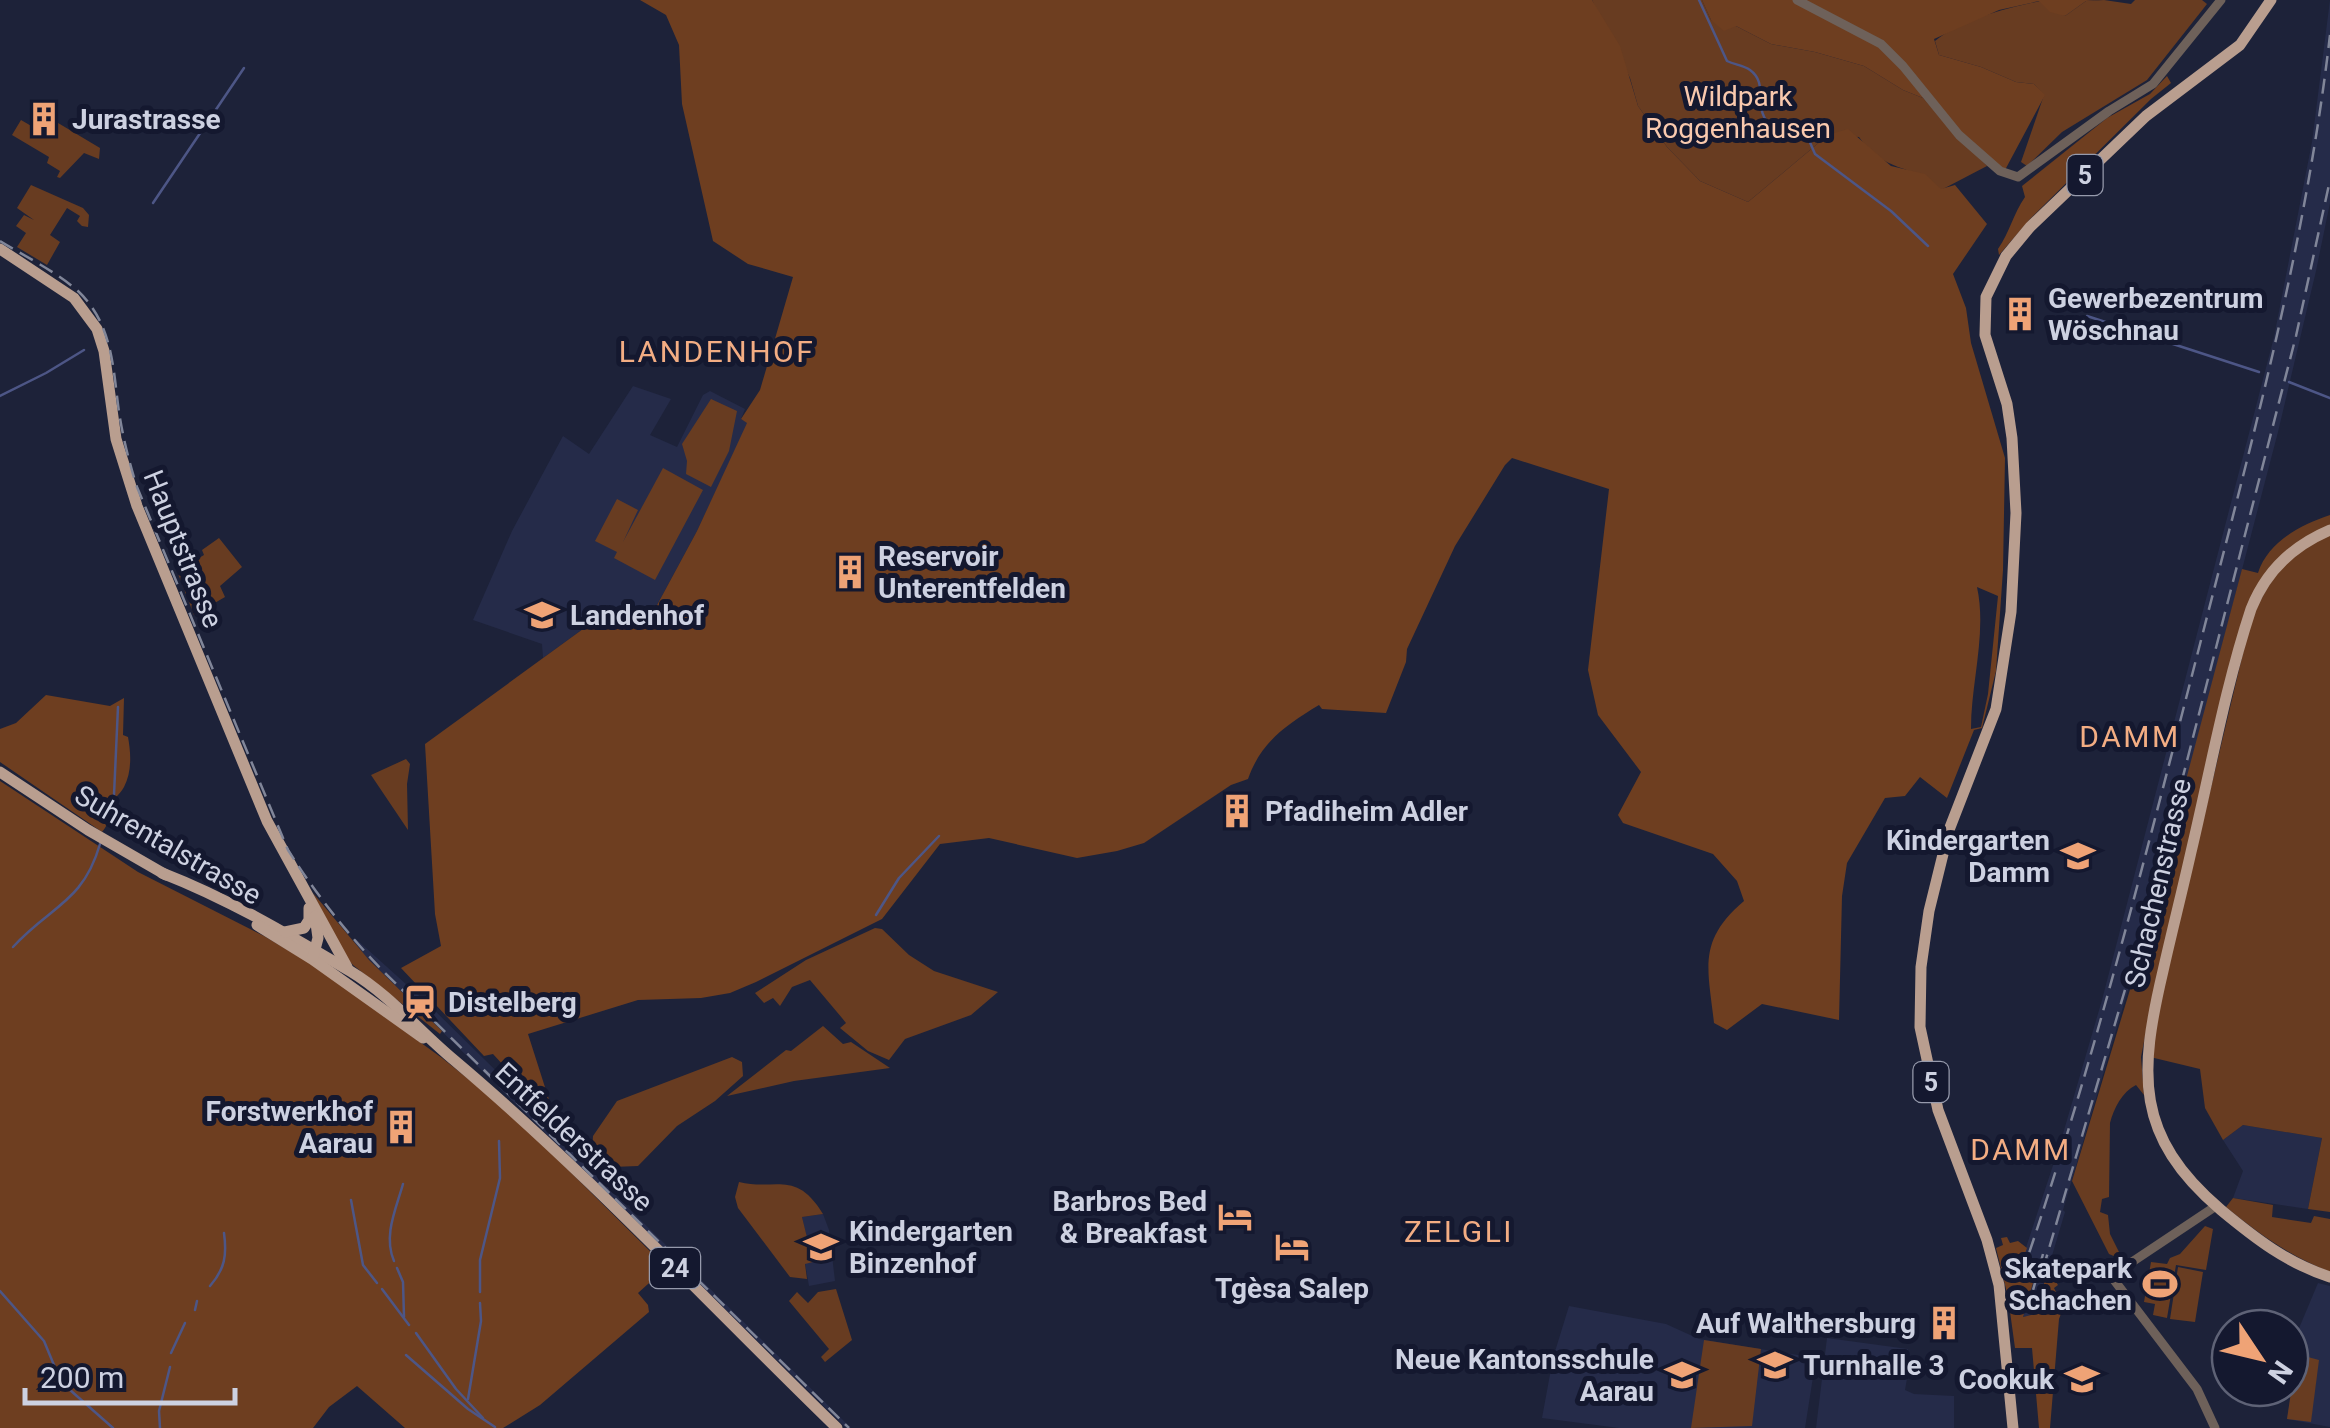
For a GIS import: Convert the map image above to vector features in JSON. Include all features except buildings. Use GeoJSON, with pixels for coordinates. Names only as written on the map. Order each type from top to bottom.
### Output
{"type":"FeatureCollection","features":[{"type":"Feature","properties":{"kind":"main road","name":"5"},"geometry":{"type":"LineString","coordinates":[[2013,1428],[2000,1285],[1938,1110],[1920,1028],[1920,967],[1940,860],[1996,709],[2012,612],[2016,513],[2012,438],[2008,404],[1983,322],[1986,298],[2014,246],[2146,116],[2240,45],[2271,0]]}},
{"type":"Feature","properties":{"kind":"main road","name":"Hauptstrasse"},"geometry":{"type":"LineString","coordinates":[[0,249],[74,298],[97,329],[104,350],[118,449],[137,506],[262,810],[350,971]]}},
{"type":"Feature","properties":{"kind":"main road","name":"Schachenstrasse"},"geometry":{"type":"LineString","coordinates":[[2330,530],[2281,561],[2264,582],[2251,609],[2147,1044],[2148,1094],[2160,1134],[2186,1173],[2216,1206],[2275,1253],[2330,1277]]}},
{"type":"Feature","properties":{"kind":"main road","name":"Suhrentalstrasse"},"geometry":{"type":"LineString","coordinates":[[0,772],[162,873],[315,954]]}},
{"type":"Feature","properties":{"kind":"main road","name":"Entfelderstrasse"},"geometry":{"type":"LineString","coordinates":[[162,873],[203,889],[285,932],[446,1053]]}},
{"type":"Feature","properties":{"kind":"main road"},"geometry":{"type":"LineString","coordinates":[[285,932],[300,930],[309,920],[307,894]]}},
{"type":"Feature","properties":{"kind":"main road"},"geometry":{"type":"LineString","coordinates":[[307,894],[318,928],[315,954]]}},
{"type":"Feature","properties":{"kind":"main road"},"geometry":{"type":"LineString","coordinates":[[315,954],[325,946],[328,933]]}},
{"type":"Feature","properties":{"kind":"main road","name":"Entfelderstrasse"},"geometry":{"type":"LineString","coordinates":[[315,954],[350,971],[411,1019],[566,1160],[838,1428]]}},
{"type":"Feature","properties":{"kind":"street"},"geometry":{"type":"LineString","coordinates":[[1797,0],[1880,44],[1959,135],[2000,171],[2018,177],[2098,118],[2153,84],[2220,0]]}},
{"type":"Feature","properties":{"kind":"street"},"geometry":{"type":"LineString","coordinates":[[2215,1428],[2197,1390],[2111,1276],[2216,1206]]}},
{"type":"Feature","properties":{"kind":"shaded area"},"geometry":{"type":"Polygon","coordinates":[[[640,0],[1592,0],[1620,46],[1638,106],[1667,147],[1700,181],[1748,202],[1828,135],[1848,129],[1891,166],[1925,174],[1941,189],[1955,185],[1987,224],[1953,274],[1966,308],[1971,343],[2005,458],[1996,671],[1982,728],[1974,730],[1947,798],[1920,777],[1905,796],[1885,798],[1847,863],[1842,896],[1839,1020],[1762,1004],[1727,1030],[1714,1023],[1709,956],[1719,929],[1744,901],[1737,881],[1713,854],[1623,823],[1618,815],[1641,772],[1598,715],[1588,670],[1609,489],[1512,458],[1455,546],[1407,649],[1406,662],[1386,713],[1322,709],[1319,705],[1276,736],[1260,755],[1248,779],[1231,785],[1144,843],[1077,858],[989,838],[940,844],[882,919],[756,982],[730,993],[701,998],[638,1000],[528,1034],[551,1106],[569,1137],[493,1054],[484,1056],[401,968],[441,946],[435,914],[425,744],[583,629],[649,620],[697,531],[747,423],[741,419],[760,390],[793,277],[748,264],[713,241],[682,104],[679,45],[666,15],[640,0]],[[1977,587],[1980,622],[1971,729],[1981,727],[1988,694],[1998,596],[1977,587]]]}},
{"type":"Feature","properties":{"kind":"shaded area"},"geometry":{"type":"Polygon","coordinates":[[[1702,0],[2100,0],[2086,1],[2065,16],[2050,12],[2039,1],[1999,10],[1934,39],[1939,55],[2016,82],[2034,84],[2045,95],[2005,170],[1987,166],[1923,98],[1864,66],[1771,44],[1736,26],[1724,31],[1711,20],[1702,0]]]}},
{"type":"Feature","properties":{"kind":"shaded area"},"geometry":{"type":"Polygon","coordinates":[[[2330,0],[2330,203],[2316,271],[2164,868],[2063,1210],[2043,1286],[2047,1288],[2044,1301],[2039,1300],[2036,1314],[2023,1317],[2034,1276],[2016,1278],[2102,1000],[2274,337],[2312,142],[2330,0]]]}},
{"type":"Feature","properties":{"kind":"shaded area"},"geometry":{"type":"Polygon","coordinates":[[[2167,76],[2171,83],[2031,218],[1999,255],[1998,249],[2025,197],[2022,186],[2107,118],[2150,94],[2167,76]]]}},
{"type":"Feature","properties":{"kind":"shaded area"},"geometry":{"type":"Polygon","coordinates":[[[633,386],[671,399],[650,435],[677,447],[703,395],[710,391],[745,409],[741,419],[748,423],[649,620],[583,629],[543,658],[542,644],[473,620],[512,531],[563,436],[589,454],[633,386]]]}},
{"type":"Feature","properties":{"kind":"shaded area"},"geometry":{"type":"Polygon","coordinates":[[[46,695],[110,706],[124,698],[123,735],[128,737],[130,769],[124,787],[110,805],[102,832],[0,762],[0,729],[16,723],[46,695]]]}},
{"type":"Feature","properties":{"kind":"shaded area"},"geometry":{"type":"Polygon","coordinates":[[[0,781],[138,872],[313,965],[442,1058],[513,1115],[682,1283],[676,1288],[658,1275],[638,1293],[649,1312],[540,1405],[503,1428],[405,1428],[357,1386],[329,1407],[313,1428],[0,1428],[0,781]]]}},
{"type":"Feature","properties":{"kind":"shaded area"},"geometry":{"type":"Polygon","coordinates":[[[313,893],[369,960],[442,1031],[440,1034],[342,953],[313,893]]]}},
{"type":"Feature","properties":{"kind":"shaded area"},"geometry":{"type":"Polygon","coordinates":[[[356,939],[536,1110],[581,1161],[851,1428],[846,1428],[369,960],[353,943],[356,939]]]}},
{"type":"Feature","properties":{"kind":"shaded area"},"geometry":{"type":"Polygon","coordinates":[[[2243,1125],[2322,1138],[2308,1209],[2233,1198],[2243,1171],[2223,1140],[2243,1125]]]}},
{"type":"Feature","properties":{"kind":"shaded area","name":"Kindergarten Binzenhof"},"geometry":{"type":"Polygon","coordinates":[[[823,1214],[829,1230],[835,1281],[809,1286],[805,1263],[812,1262],[802,1217],[823,1214]]]}},
{"type":"Feature","properties":{"kind":"shaded area"},"geometry":{"type":"Polygon","coordinates":[[[2007,1237],[2010,1243],[2018,1241],[2027,1248],[2016,1278],[2035,1276],[2023,1317],[2035,1314],[2039,1299],[2044,1300],[2048,1269],[2058,1285],[2054,1288],[2062,1310],[2050,1428],[2039,1428],[2032,1348],[2015,1348],[1996,1248],[2003,1245],[2001,1238],[2007,1237]]]}},
{"type":"Feature","properties":{"kind":"shaded area"},"geometry":{"type":"Polygon","coordinates":[[[2318,1283],[2330,1286],[2330,1427],[2287,1419],[2289,1408],[2310,1408],[2308,1308],[2318,1283]]]}},
{"type":"Feature","properties":{"kind":"shaded area","name":"Neue Kantonsschule Aarau"},"geometry":{"type":"Polygon","coordinates":[[[1569,1306],[1666,1324],[1699,1339],[1816,1358],[1805,1428],[1619,1428],[1542,1418],[1553,1358],[1569,1306]]]}},
{"type":"Feature","properties":{"kind":"shaded area"},"geometry":{"type":"Polygon","coordinates":[[[1827,1338],[1908,1349],[1905,1390],[1954,1396],[1954,1428],[1816,1428],[1827,1338]]]}},
{"type":"Feature","properties":{"kind":"green space","name":"Wildpark Roggenhausen"},"geometry":{"type":"Polygon","coordinates":[[[1592,0],[1702,0],[1711,20],[1736,26],[1771,44],[1864,66],[1923,98],[1987,166],[1941,190],[1919,175],[1878,157],[1859,137],[1828,135],[1748,202],[1700,181],[1667,147],[1638,106],[1630,78],[1592,0]]]}},
{"type":"Feature","properties":{"kind":"green space"},"geometry":{"type":"Polygon","coordinates":[[[2135,0],[2202,0],[2207,4],[2147,80],[2062,132],[2027,166],[2021,162],[2044,95],[2034,84],[2016,82],[1939,55],[1935,41],[1972,20],[2013,7],[2040,1],[2065,16],[2086,1],[2131,4],[2135,0]]]}},
{"type":"Feature","properties":{"kind":"green space"},"geometry":{"type":"Polygon","coordinates":[[[48,117],[100,148],[99,159],[84,153],[57,177],[60,171],[47,163],[49,157],[12,135],[21,120],[40,131],[48,117]]]}},
{"type":"Feature","properties":{"kind":"green space"},"geometry":{"type":"Polygon","coordinates":[[[31,185],[83,208],[89,215],[88,227],[82,226],[77,221],[80,216],[67,208],[50,235],[60,242],[47,265],[17,247],[26,233],[16,226],[24,215],[34,220],[17,208],[31,185]]]}},
{"type":"Feature","properties":{"kind":"green space"},"geometry":{"type":"Polygon","coordinates":[[[711,399],[737,411],[729,451],[711,487],[686,474],[682,444],[711,399]]]}},
{"type":"Feature","properties":{"kind":"green space"},"geometry":{"type":"Polygon","coordinates":[[[663,468],[703,490],[655,580],[614,558],[617,552],[595,541],[617,499],[638,510],[623,542],[663,468]]]}},
{"type":"Feature","properties":{"kind":"green space"},"geometry":{"type":"Polygon","coordinates":[[[2330,515],[2330,525],[2258,585],[2149,1016],[2141,1057],[2144,1095],[2136,1085],[2131,1088],[2119,1101],[2110,1123],[2109,1197],[2102,1199],[2100,1212],[2108,1215],[2110,1234],[2123,1260],[2109,1254],[2072,1181],[2132,983],[2242,569],[2258,573],[2269,552],[2286,536],[2330,515]]]}},
{"type":"Feature","properties":{"kind":"green space"},"geometry":{"type":"Polygon","coordinates":[[[2330,533],[2330,1212],[2308,1209],[2322,1138],[2243,1125],[2223,1140],[2205,1108],[2200,1069],[2150,1057],[2249,628],[2279,571],[2302,549],[2330,533]]]}},
{"type":"Feature","properties":{"kind":"green space"},"geometry":{"type":"Polygon","coordinates":[[[219,538],[242,567],[220,586],[225,597],[194,615],[177,571],[204,555],[202,550],[219,538]]]}},
{"type":"Feature","properties":{"kind":"green space"},"geometry":{"type":"Polygon","coordinates":[[[406,759],[410,764],[408,830],[371,775],[406,759]]]}},
{"type":"Feature","properties":{"kind":"green space"},"geometry":{"type":"Polygon","coordinates":[[[875,928],[882,929],[909,955],[934,971],[998,992],[971,1015],[905,1039],[889,1060],[868,1051],[840,1028],[846,1023],[810,980],[792,987],[780,1006],[773,998],[764,1003],[755,993],[806,960],[875,928]]]}},
{"type":"Feature","properties":{"kind":"green space"},"geometry":{"type":"Polygon","coordinates":[[[823,1026],[843,1044],[851,1042],[890,1068],[794,1081],[727,1096],[786,1050],[791,1051],[823,1026]]]}},
{"type":"Feature","properties":{"kind":"green space"},"geometry":{"type":"Polygon","coordinates":[[[732,1057],[742,1062],[743,1076],[715,1101],[677,1126],[638,1166],[612,1167],[592,1152],[593,1136],[617,1101],[732,1057]]]}},
{"type":"Feature","properties":{"kind":"green space"},"geometry":{"type":"Polygon","coordinates":[[[739,1182],[794,1186],[804,1191],[823,1214],[802,1217],[813,1262],[805,1264],[807,1279],[790,1277],[738,1208],[735,1197],[739,1182]]]}},
{"type":"Feature","properties":{"kind":"green space"},"geometry":{"type":"Polygon","coordinates":[[[2233,1198],[2273,1205],[2272,1217],[2311,1223],[2314,1216],[2330,1219],[2330,1272],[2288,1252],[2226,1207],[2233,1198]]]}},
{"type":"Feature","properties":{"kind":"green space"},"geometry":{"type":"Polygon","coordinates":[[[2205,1226],[2213,1229],[2206,1270],[2176,1265],[2167,1318],[2153,1315],[2155,1304],[2144,1302],[2151,1262],[2167,1264],[2205,1226]]]}},
{"type":"Feature","properties":{"kind":"green space"},"geometry":{"type":"Polygon","coordinates":[[[2178,1267],[2203,1272],[2195,1322],[2170,1319],[2178,1267]]]}},
{"type":"Feature","properties":{"kind":"green space"},"geometry":{"type":"Polygon","coordinates":[[[836,1289],[852,1340],[825,1362],[821,1357],[829,1349],[789,1301],[797,1292],[808,1303],[818,1292],[836,1289]]]}},
{"type":"Feature","properties":{"kind":"green space"},"geometry":{"type":"Polygon","coordinates":[[[1704,1340],[1761,1349],[1752,1426],[1691,1428],[1704,1340]]]}},
{"type":"Feature","properties":{"kind":"green space"},"geometry":{"type":"Polygon","coordinates":[[[2310,1358],[2319,1360],[2311,1422],[2287,1419],[2289,1408],[2310,1408],[2310,1358]]]}},
{"type":"Feature","properties":{"kind":"waterway"},"geometry":{"type":"LineString","coordinates":[[1699,0],[1727,61],[1756,76],[1767,121],[1774,128],[1802,124],[1815,154],[1891,211],[1928,246]]}},
{"type":"Feature","properties":{"kind":"waterway"},"geometry":{"type":"LineString","coordinates":[[153,203],[244,68]]}},
{"type":"Feature","properties":{"kind":"waterway"},"geometry":{"type":"LineString","coordinates":[[2087,316],[2259,372]]}},
{"type":"Feature","properties":{"kind":"waterway"},"geometry":{"type":"LineString","coordinates":[[0,396],[84,350]]}},
{"type":"Feature","properties":{"kind":"waterway"},"geometry":{"type":"LineString","coordinates":[[2289,382],[2330,398]]}},
{"type":"Feature","properties":{"kind":"waterway"},"geometry":{"type":"LineString","coordinates":[[114,795],[118,707]]}},
{"type":"Feature","properties":{"kind":"waterway"},"geometry":{"type":"LineString","coordinates":[[876,915],[899,878],[939,836]]}},
{"type":"Feature","properties":{"kind":"waterway"},"geometry":{"type":"LineString","coordinates":[[13,947],[75,892],[93,864],[100,844]]}},
{"type":"Feature","properties":{"kind":"waterway"},"geometry":{"type":"LineString","coordinates":[[480,1292],[480,1260],[500,1178],[499,1141]]}},
{"type":"Feature","properties":{"kind":"waterway"},"geometry":{"type":"LineString","coordinates":[[394,1261],[390,1232],[403,1184]]}},
{"type":"Feature","properties":{"kind":"waterway"},"geometry":{"type":"LineString","coordinates":[[351,1200],[363,1265],[377,1283]]}},
{"type":"Feature","properties":{"kind":"waterway"},"geometry":{"type":"LineString","coordinates":[[210,1286],[224,1261],[224,1233]]}},
{"type":"Feature","properties":{"kind":"waterway"},"geometry":{"type":"LineString","coordinates":[[397,1268],[403,1282],[404,1317]]}},
{"type":"Feature","properties":{"kind":"waterway"},"geometry":{"type":"LineString","coordinates":[[382,1289],[409,1325]]}},
{"type":"Feature","properties":{"kind":"waterway"},"geometry":{"type":"LineString","coordinates":[[0,1291],[44,1341],[61,1382],[113,1428]]}},
{"type":"Feature","properties":{"kind":"waterway"},"geometry":{"type":"LineString","coordinates":[[195,1310],[197,1301]]}},
{"type":"Feature","properties":{"kind":"waterway"},"geometry":{"type":"LineString","coordinates":[[468,1399],[481,1321],[480,1303]]}},
{"type":"Feature","properties":{"kind":"waterway"},"geometry":{"type":"LineString","coordinates":[[171,1353],[185,1323]]}},
{"type":"Feature","properties":{"kind":"waterway"},"geometry":{"type":"LineString","coordinates":[[416,1333],[456,1389],[483,1418]]}},
{"type":"Feature","properties":{"kind":"waterway"},"geometry":{"type":"LineString","coordinates":[[406,1355],[495,1427]]}},
{"type":"Feature","properties":{"kind":"waterway"},"geometry":{"type":"LineString","coordinates":[[160,1428],[159,1411],[170,1367]]}},
{"type":"Feature","properties":{"kind":"railway"},"geometry":{"type":"LineString","coordinates":[[2022,1274],[2072,1119],[2116,963],[2257,420],[2307,190],[2330,35]]}},
{"type":"Feature","properties":{"kind":"railway"},"geometry":{"type":"LineString","coordinates":[[2043,1269],[2151,901],[2296,336],[2330,180]]}},
{"type":"Feature","properties":{"kind":"railway"},"geometry":{"type":"LineString","coordinates":[[0,241],[78,291],[105,332],[122,431],[137,487],[288,850],[310,882],[384,972],[849,1428]]}},
{"type":"Feature","properties":{"kind":"railway"},"geometry":{"type":"LineString","coordinates":[[2027,1312],[2043,1254]]}},
{"type":"Feature","properties":{"kind":"place","name":"Jurastrasse"},"geometry":{"type":"Point","coordinates":[44,119]}},
{"type":"Feature","properties":{"kind":"place","name":"Gewerbezentrum Wöschnau"},"geometry":{"type":"Point","coordinates":[2020,314]}},
{"type":"Feature","properties":{"kind":"place","name":"Reservoir Unterentfelden"},"geometry":{"type":"Point","coordinates":[850,572]}},
{"type":"Feature","properties":{"kind":"place","name":"Landenhof"},"geometry":{"type":"Point","coordinates":[542,615]}},
{"type":"Feature","properties":{"kind":"place","name":"Pfadiheim Adler"},"geometry":{"type":"Point","coordinates":[1237,811]}},
{"type":"Feature","properties":{"kind":"place","name":"Kindergarten Damm"},"geometry":{"type":"Point","coordinates":[2078,856]}},
{"type":"Feature","properties":{"kind":"place","name":"Distelberg"},"geometry":{"type":"Point","coordinates":[420,1002]}},
{"type":"Feature","properties":{"kind":"place","name":"Forstwerkhof Aarau"},"geometry":{"type":"Point","coordinates":[401,1127]}},
{"type":"Feature","properties":{"kind":"place","name":"Barbros Bed & Breakfast"},"geometry":{"type":"Point","coordinates":[1235,1217]}},
{"type":"Feature","properties":{"kind":"place","name":"Kindergarten Binzenhof"},"geometry":{"type":"Point","coordinates":[821,1247]}},
{"type":"Feature","properties":{"kind":"place","name":"Tgèsa Salep"},"geometry":{"type":"Point","coordinates":[1292,1247]}},
{"type":"Feature","properties":{"kind":"place","name":"Skatepark Schachen"},"geometry":{"type":"Point","coordinates":[2160,1284]}},
{"type":"Feature","properties":{"kind":"place","name":"Auf Walthersburg"},"geometry":{"type":"Point","coordinates":[1944,1323]}},
{"type":"Feature","properties":{"kind":"place","name":"Turnhalle 3"},"geometry":{"type":"Point","coordinates":[1775,1365]}},
{"type":"Feature","properties":{"kind":"place","name":"Neue Kantonsschule Aarau"},"geometry":{"type":"Point","coordinates":[1682,1375]}},
{"type":"Feature","properties":{"kind":"place","name":"Cookuk"},"geometry":{"type":"Point","coordinates":[2082,1379]}},
{"type":"Feature","properties":{"kind":"district","name":"LANDENHOF"},"geometry":{"type":"Point","coordinates":[717,351]}},
{"type":"Feature","properties":{"kind":"district","name":"DAMM"},"geometry":{"type":"Point","coordinates":[2130,736]}},
{"type":"Feature","properties":{"kind":"district","name":"DAMM"},"geometry":{"type":"Point","coordinates":[2021,1149]}},
{"type":"Feature","properties":{"kind":"district","name":"ZELGLI"},"geometry":{"type":"Point","coordinates":[1459,1231]}}]}
